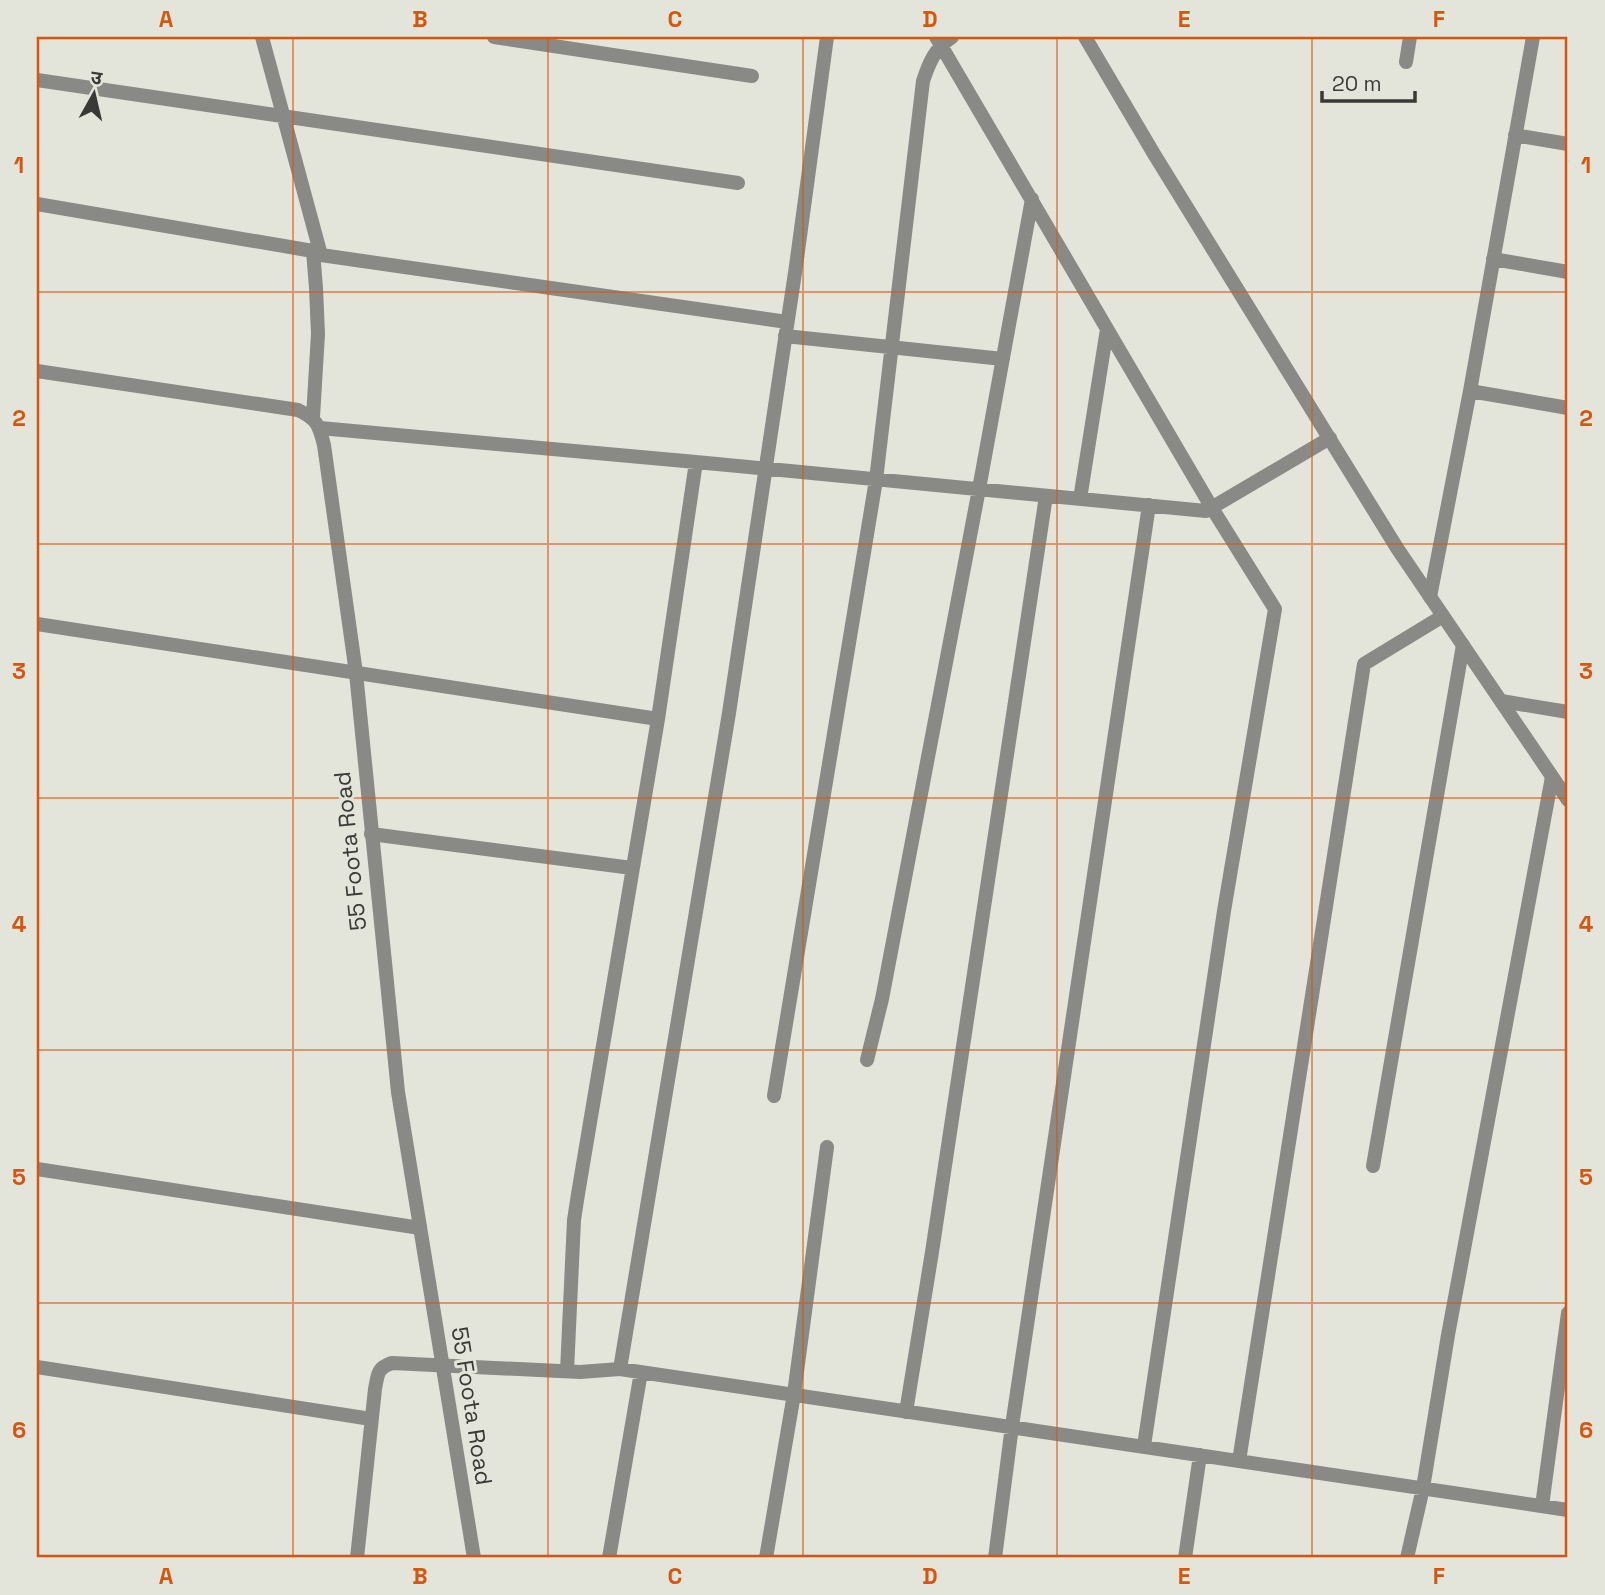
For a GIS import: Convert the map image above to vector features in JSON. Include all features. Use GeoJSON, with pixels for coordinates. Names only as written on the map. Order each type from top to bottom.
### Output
{"type":"FeatureCollection","features":[{"type":"Feature","properties":{"kind":"street","name":"55 Foota Road"},"geometry":{"type":"LineString","coordinates":[[262,37],[317,253],[316,423],[324,445],[356,673],[398,1092],[474,1558]]}},
{"type":"Feature","properties":{"kind":"street"},"geometry":{"type":"LineString","coordinates":[[494,37],[752,76]]}},
{"type":"Feature","properties":{"kind":"street"},"geometry":{"type":"LineString","coordinates":[[620,1369],[726,727],[827,37]]}},
{"type":"Feature","properties":{"kind":"street"},"geometry":{"type":"LineString","coordinates":[[1086,37],[1154,154],[1397,548],[1568,800]]}},
{"type":"Feature","properties":{"kind":"street"},"geometry":{"type":"LineString","coordinates":[[1406,62],[1410,37]]}},
{"type":"Feature","properties":{"kind":"street"},"geometry":{"type":"LineString","coordinates":[[1430,597],[1533,37]]}},
{"type":"Feature","properties":{"kind":"street"},"geometry":{"type":"LineString","coordinates":[[774,1096],[876,480],[923,81],[930,60],[943,39],[1031,200],[1212,508],[1275,608],[1224,911],[1144,1446]]}},
{"type":"Feature","properties":{"kind":"street"},"geometry":{"type":"LineString","coordinates":[[37,80],[738,183]]}},
{"type":"Feature","properties":{"kind":"street"},"geometry":{"type":"LineString","coordinates":[[1515,135],[1568,144]]}},
{"type":"Feature","properties":{"kind":"street"},"geometry":{"type":"LineString","coordinates":[[867,1060],[885,985],[1031,200]]}},
{"type":"Feature","properties":{"kind":"street"},"geometry":{"type":"LineString","coordinates":[[37,204],[891,348],[1003,359]]}},
{"type":"Feature","properties":{"kind":"street"},"geometry":{"type":"LineString","coordinates":[[1493,259],[1568,272]]}},
{"type":"Feature","properties":{"kind":"street"},"geometry":{"type":"LineString","coordinates":[[1080,499],[1107,329]]}},
{"type":"Feature","properties":{"kind":"street"},"geometry":{"type":"LineString","coordinates":[[37,370],[298,410],[316,423],[1206,511],[1329,438]]}},
{"type":"Feature","properties":{"kind":"street"},"geometry":{"type":"LineString","coordinates":[[1470,391],[1568,408]]}},
{"type":"Feature","properties":{"kind":"street"},"geometry":{"type":"LineString","coordinates":[[567,1371],[574,1220],[658,719],[696,462]]}},
{"type":"Feature","properties":{"kind":"street"},"geometry":{"type":"LineString","coordinates":[[906,1412],[1046,496]]}},
{"type":"Feature","properties":{"kind":"street"},"geometry":{"type":"LineString","coordinates":[[995,1558],[1012,1426],[1149,505]]}},
{"type":"Feature","properties":{"kind":"street"},"geometry":{"type":"LineString","coordinates":[[1239,1461],[1364,664],[1443,616]]}},
{"type":"Feature","properties":{"kind":"street"},"geometry":{"type":"LineString","coordinates":[[37,624],[658,719]]}},
{"type":"Feature","properties":{"kind":"street"},"geometry":{"type":"LineString","coordinates":[[1373,1166],[1463,645]]}},
{"type":"Feature","properties":{"kind":"street"},"geometry":{"type":"LineString","coordinates":[[1501,701],[1568,712]]}},
{"type":"Feature","properties":{"kind":"street"},"geometry":{"type":"LineString","coordinates":[[1407,1558],[1423,1488],[1450,1322],[1552,777]]}},
{"type":"Feature","properties":{"kind":"street"},"geometry":{"type":"LineString","coordinates":[[371,834],[632,868]]}},
{"type":"Feature","properties":{"kind":"street"},"geometry":{"type":"LineString","coordinates":[[766,1558],[794,1394],[827,1147]]}},
{"type":"Feature","properties":{"kind":"street"},"geometry":{"type":"LineString","coordinates":[[37,1169],[420,1228]]}},
{"type":"Feature","properties":{"kind":"street"},"geometry":{"type":"LineString","coordinates":[[1542,1506],[1568,1313]]}},
{"type":"Feature","properties":{"kind":"street"},"geometry":{"type":"LineString","coordinates":[[357,1558],[378,1374],[383,1366],[392,1363],[580,1372],[620,1369],[1568,1510]]}},
{"type":"Feature","properties":{"kind":"street"},"geometry":{"type":"LineString","coordinates":[[37,1367],[371,1419]]}},
{"type":"Feature","properties":{"kind":"street"},"geometry":{"type":"LineString","coordinates":[[609,1558],[641,1372]]}},
{"type":"Feature","properties":{"kind":"street"},"geometry":{"type":"LineString","coordinates":[[1185,1558],[1200,1455]]}}]}
